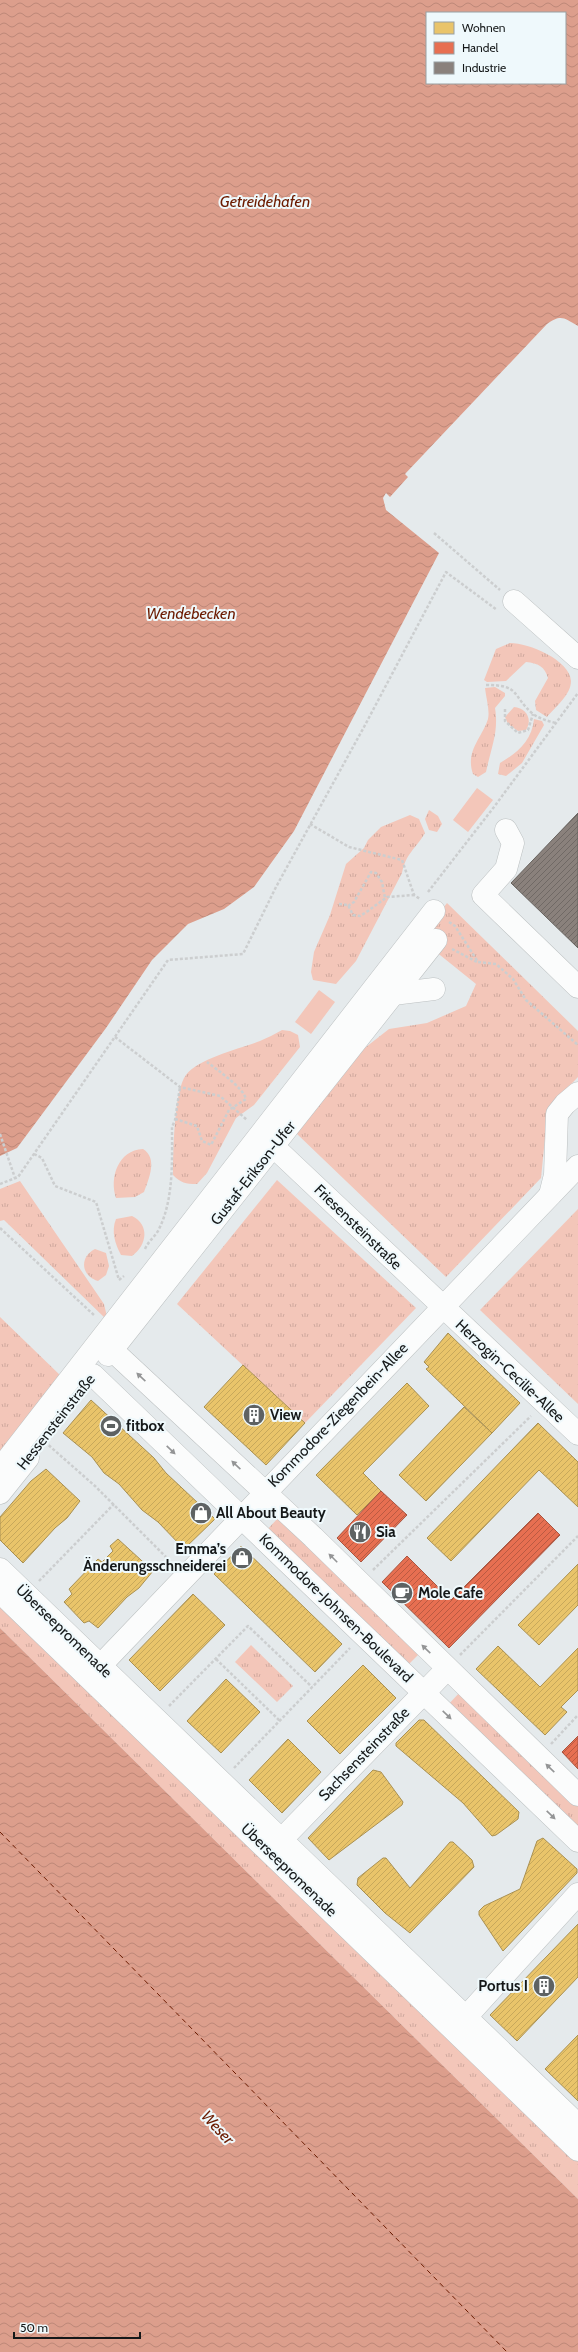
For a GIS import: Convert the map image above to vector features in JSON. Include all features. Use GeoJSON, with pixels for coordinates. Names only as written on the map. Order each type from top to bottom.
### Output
{"type":"FeatureCollection","features":[{"type":"Feature","properties":{"kind":"street"},"geometry":{"type":"LineString","coordinates":[[514,601],[578,658]]}},
{"type":"Feature","properties":{"kind":"street"},"geometry":{"type":"LineString","coordinates":[[506,830],[513,843],[506,870],[483,895],[578,987]]}},
{"type":"Feature","properties":{"kind":"street"},"geometry":{"type":"LineString","coordinates":[[0,1469],[110,1329],[426,905]]}},
{"type":"Feature","properties":{"kind":"street","name":"Gustaf-Erikson-Ufer"},"geometry":{"type":"LineString","coordinates":[[112,1350],[274,1147],[436,940]]}},
{"type":"Feature","properties":{"kind":"street"},"geometry":{"type":"LineString","coordinates":[[393,994],[434,989]]}},
{"type":"Feature","properties":{"kind":"street"},"geometry":{"type":"LineString","coordinates":[[550,1195],[555,1175],[558,1114],[565,1104],[578,1093]]}},
{"type":"Feature","properties":{"kind":"street","name":"Friesensteinstraße"},"geometry":{"type":"LineString","coordinates":[[274,1147],[442,1308]]}},
{"type":"Feature","properties":{"kind":"street","name":"Kommodore-Ziegenbein-Allee"},"geometry":{"type":"LineString","coordinates":[[100,1666],[264,1492],[578,1166]]}},
{"type":"Feature","properties":{"kind":"street","name":"Herzogin-Cecilie-Allee"},"geometry":{"type":"LineString","coordinates":[[442,1308],[578,1434]]}},
{"type":"Feature","properties":{"kind":"street"},"geometry":{"type":"LineString","coordinates":[[112,1350],[264,1492],[578,1795]]}},
{"type":"Feature","properties":{"kind":"street","name":"Hessensteinstraße"},"geometry":{"type":"LineString","coordinates":[[0,1493],[112,1350]]}},
{"type":"Feature","properties":{"kind":"street","name":"Kommodore-Johnsen-Boulevard"},"geometry":{"type":"LineString","coordinates":[[93,1375],[578,1841]]}},
{"type":"Feature","properties":{"kind":"street","name":"Überseepromenade"},"geometry":{"type":"LineString","coordinates":[[0,1569],[25,1595],[282,1839],[578,2125]]}},
{"type":"Feature","properties":{"kind":"street","name":"Überseepromenade"},"geometry":{"type":"LineString","coordinates":[[0,1592],[578,2150]]}},
{"type":"Feature","properties":{"kind":"street","name":"Sachsensteinstraße"},"geometry":{"type":"LineString","coordinates":[[282,1839],[447,1669]]}},
{"type":"Feature","properties":{"kind":"street"},"geometry":{"type":"LineString","coordinates":[[466,2017],[578,1894]]}},
{"type":"Feature","properties":{"kind":"path"},"geometry":{"type":"LineString","coordinates":[[434,533],[514,601]]}},
{"type":"Feature","properties":{"kind":"path"},"geometry":{"type":"LineString","coordinates":[[0,1184],[15,1178],[34,1154],[168,960],[243,954],[276,887],[446,572]]}},
{"type":"Feature","properties":{"kind":"path"},"geometry":{"type":"LineString","coordinates":[[486,685],[506,686],[517,694],[533,713],[556,723]]}},
{"type":"Feature","properties":{"kind":"path"},"geometry":{"type":"LineString","coordinates":[[426,905],[578,693]]}},
{"type":"Feature","properties":{"kind":"path"},"geometry":{"type":"LineString","coordinates":[[505,709],[505,721],[518,733],[528,730],[533,713]]}},
{"type":"Feature","properties":{"kind":"path"},"geometry":{"type":"LineString","coordinates":[[310,824],[349,847],[402,860],[414,894],[426,905],[455,926],[478,962],[496,964],[513,979],[526,1000],[578,1044]]}},
{"type":"Feature","properties":{"kind":"path"},"geometry":{"type":"LineString","coordinates":[[339,904],[348,906],[354,902],[371,872],[376,873],[380,879],[385,898]]}},
{"type":"Feature","properties":{"kind":"path"},"geometry":{"type":"LineString","coordinates":[[348,906],[353,915],[360,916],[385,898],[414,894]]}},
{"type":"Feature","properties":{"kind":"path"},"geometry":{"type":"LineString","coordinates":[[115,1037],[180,1087],[220,1096],[248,1121]]}},
{"type":"Feature","properties":{"kind":"path"},"geometry":{"type":"LineString","coordinates":[[175,1119],[197,1126],[202,1141],[211,1145],[229,1110],[245,1101],[245,1095],[229,1079],[207,1062]]}},
{"type":"Feature","properties":{"kind":"path"},"geometry":{"type":"LineString","coordinates":[[144,1251],[149,1240],[159,1229],[171,1186],[172,1127],[175,1119],[180,1087]]}},
{"type":"Feature","properties":{"kind":"path"},"geometry":{"type":"LineString","coordinates":[[0,1134],[15,1178]]}},
{"type":"Feature","properties":{"kind":"path"},"geometry":{"type":"LineString","coordinates":[[34,1154],[42,1158],[55,1186],[96,1202],[119,1280],[134,1296]]}},
{"type":"Feature","properties":{"kind":"path"},"geometry":{"type":"LineString","coordinates":[[0,1228],[110,1329]]}},
{"type":"Feature","properties":{"kind":"path"},"geometry":{"type":"LineString","coordinates":[[119,1280],[129,1271]]}},
{"type":"Feature","properties":{"kind":"path"},"geometry":{"type":"LineString","coordinates":[[359,1583],[545,1403]]}},
{"type":"Feature","properties":{"kind":"path"},"geometry":{"type":"LineString","coordinates":[[49,1446],[114,1504],[166,1557]]}},
{"type":"Feature","properties":{"kind":"path"},"geometry":{"type":"LineString","coordinates":[[25,1595],[114,1504]]}},
{"type":"Feature","properties":{"kind":"path"},"geometry":{"type":"LineString","coordinates":[[447,1669],[578,1536]]}},
{"type":"Feature","properties":{"kind":"path"},"geometry":{"type":"LineString","coordinates":[[155,1719],[248,1626],[312,1687]]}},
{"type":"Feature","properties":{"kind":"path"},"geometry":{"type":"LineString","coordinates":[[221,1781],[363,1634]]}},
{"type":"Feature","properties":{"kind":"path"},"geometry":{"type":"LineString","coordinates":[[216,1659],[280,1721]]}},
{"type":"Feature","properties":{"kind":"path"},"geometry":{"type":"LineString","coordinates":[[538,1757],[578,1715]]}},
{"type":"Feature","properties":{"kind":"green space"},"geometry":{"type":"Polygon","coordinates":[[[510,643],[527,646],[547,654],[564,666],[569,673],[571,681],[566,696],[547,717],[536,710],[535,701],[548,678],[543,668],[540,666],[534,663],[526,662],[506,681],[487,682],[484,680],[496,649],[510,643]]]}},
{"type":"Feature","properties":{"kind":"green space"},"geometry":{"type":"Polygon","coordinates":[[[495,687],[505,693],[505,696],[495,708],[496,725],[494,740],[486,772],[478,777],[473,774],[471,758],[475,745],[488,719],[485,688],[495,687]]]}},
{"type":"Feature","properties":{"kind":"green space"},"geometry":{"type":"Polygon","coordinates":[[[514,707],[522,709],[527,715],[529,722],[526,730],[518,731],[508,724],[505,717],[514,707]]]}},
{"type":"Feature","properties":{"kind":"green space"},"geometry":{"type":"Polygon","coordinates":[[[534,719],[542,721],[544,725],[522,763],[506,776],[498,774],[500,763],[523,746],[527,740],[533,727],[534,719]]]}},
{"type":"Feature","properties":{"kind":"green space"},"geometry":{"type":"Polygon","coordinates":[[[477,788],[493,800],[468,832],[453,820],[477,788]]]}},
{"type":"Feature","properties":{"kind":"green space"},"geometry":{"type":"Polygon","coordinates":[[[429,810],[438,816],[442,824],[437,832],[429,830],[425,819],[429,810]]]}},
{"type":"Feature","properties":{"kind":"green space"},"geometry":{"type":"Polygon","coordinates":[[[410,815],[419,819],[425,833],[406,861],[402,873],[356,961],[336,984],[313,980],[311,972],[314,952],[330,915],[346,864],[364,848],[368,840],[381,827],[410,815]]]}},
{"type":"Feature","properties":{"kind":"green space"},"geometry":{"type":"Polygon","coordinates":[[[447,903],[578,1031],[578,1077],[548,1108],[541,1178],[446,1277],[296,1133],[352,1058],[389,1029],[427,1023],[466,1006],[476,984],[435,951],[424,933],[447,903]]]}},
{"type":"Feature","properties":{"kind":"green space"},"geometry":{"type":"Polygon","coordinates":[[[319,990],[335,1002],[311,1034],[295,1022],[319,990]]]}},
{"type":"Feature","properties":{"kind":"green space"},"geometry":{"type":"Polygon","coordinates":[[[282,1030],[290,1031],[298,1035],[300,1047],[254,1105],[236,1118],[207,1173],[197,1184],[186,1183],[178,1180],[173,1175],[175,1123],[179,1094],[186,1075],[192,1069],[210,1059],[260,1041],[282,1030]]]}},
{"type":"Feature","properties":{"kind":"green space"},"geometry":{"type":"Polygon","coordinates":[[[143,1149],[148,1153],[151,1163],[150,1175],[144,1192],[135,1197],[116,1198],[114,1182],[118,1166],[127,1154],[143,1149]]]}},
{"type":"Feature","properties":{"kind":"green space"},"geometry":{"type":"Polygon","coordinates":[[[277,1180],[416,1308],[305,1423],[177,1304],[277,1180]]]}},
{"type":"Feature","properties":{"kind":"green space"},"geometry":{"type":"Polygon","coordinates":[[[20,1181],[104,1304],[108,1321],[4,1220],[0,1221],[0,1189],[20,1181]]]}},
{"type":"Feature","properties":{"kind":"green space"},"geometry":{"type":"Polygon","coordinates":[[[578,1209],[578,1404],[480,1310],[578,1209]]]}},
{"type":"Feature","properties":{"kind":"green space"},"geometry":{"type":"Polygon","coordinates":[[[132,1216],[142,1224],[144,1230],[143,1241],[141,1246],[132,1256],[121,1255],[114,1237],[116,1219],[132,1216]]]}},
{"type":"Feature","properties":{"kind":"green space"},"geometry":{"type":"Polygon","coordinates":[[[95,1249],[106,1253],[109,1266],[106,1275],[98,1281],[92,1279],[88,1275],[84,1266],[86,1257],[95,1249]]]}},
{"type":"Feature","properties":{"kind":"green space"},"geometry":{"type":"Polygon","coordinates":[[[0,1317],[62,1377],[0,1458],[0,1317]]]}},
{"type":"Feature","properties":{"kind":"green space"},"geometry":{"type":"Polygon","coordinates":[[[279,1517],[421,1652],[406,1667],[265,1532],[279,1517]]]}},
{"type":"Feature","properties":{"kind":"green space"},"geometry":{"type":"Polygon","coordinates":[[[0,1602],[578,2158],[578,2199],[0,1628],[0,1602]]]}},
{"type":"Feature","properties":{"kind":"green space"},"geometry":{"type":"Polygon","coordinates":[[[251,1645],[293,1686],[277,1702],[235,1662],[251,1645]]]}},
{"type":"Feature","properties":{"kind":"green space"},"geometry":{"type":"Polygon","coordinates":[[[461,1691],[578,1804],[578,1834],[446,1707],[461,1691]]]}},
{"type":"Feature","properties":{"kind":"water"},"geometry":{"type":"Polygon","coordinates":[[[0,0],[578,0],[578,326],[562,318],[556,319],[547,324],[405,474],[408,477],[390,497],[386,493],[383,498],[386,510],[439,553],[294,831],[254,887],[224,909],[188,924],[152,960],[106,1028],[17,1148],[0,1156],[0,0]]]}},
{"type":"Feature","properties":{"kind":"water","name":"Weser"},"geometry":{"type":"Polygon","coordinates":[[[0,1628],[578,2199],[578,2352],[0,2352],[0,1628]]]}},
{"type":"Feature","properties":{"kind":"building: Wohnen"},"geometry":{"type":"Polygon","coordinates":[[[448,1333],[520,1403],[492,1433],[426,1369],[429,1367],[424,1362],[448,1333]]]}},
{"type":"Feature","properties":{"kind":"building: Wohnen","name":"View"},"geometry":{"type":"Polygon","coordinates":[[[243,1365],[305,1423],[266,1465],[204,1407],[243,1365]]]}},
{"type":"Feature","properties":{"kind":"building: Wohnen"},"geometry":{"type":"Polygon","coordinates":[[[407,1383],[429,1406],[363,1473],[381,1491],[357,1515],[316,1475],[407,1383]]]}},
{"type":"Feature","properties":{"kind":"building: Wohnen"},"geometry":{"type":"Polygon","coordinates":[[[91,1400],[154,1458],[166,1473],[215,1519],[184,1549],[158,1522],[142,1510],[119,1484],[104,1473],[92,1457],[63,1433],[91,1400]]]}},
{"type":"Feature","properties":{"kind":"building: Wohnen"},"geometry":{"type":"Polygon","coordinates":[[[464,1407],[492,1433],[426,1501],[399,1475],[464,1407]]]}},
{"type":"Feature","properties":{"kind":"building: Wohnen"},"geometry":{"type":"Polygon","coordinates":[[[538,1423],[578,1462],[578,1507],[539,1470],[451,1561],[427,1538],[538,1423]]]}},
{"type":"Feature","properties":{"kind":"building: Wohnen"},"geometry":{"type":"Polygon","coordinates":[[[46,1469],[80,1501],[67,1518],[55,1528],[23,1563],[0,1540],[0,1517],[31,1481],[46,1469]]]}},
{"type":"Feature","properties":{"kind":"building: Wohnen"},"geometry":{"type":"Polygon","coordinates":[[[118,1539],[153,1571],[139,1588],[127,1597],[98,1628],[89,1621],[84,1623],[64,1602],[72,1594],[69,1589],[98,1559],[102,1562],[113,1551],[110,1546],[118,1539]]]}},
{"type":"Feature","properties":{"kind":"building: Wohnen"},"geometry":{"type":"Polygon","coordinates":[[[241,1546],[342,1644],[315,1672],[214,1574],[241,1546]]]}},
{"type":"Feature","properties":{"kind":"building: Wohnen"},"geometry":{"type":"Polygon","coordinates":[[[578,1564],[578,1605],[539,1645],[518,1625],[578,1564]]]}},
{"type":"Feature","properties":{"kind":"building: Wohnen"},"geometry":{"type":"Polygon","coordinates":[[[193,1594],[225,1625],[160,1691],[129,1660],[193,1594]]]}},
{"type":"Feature","properties":{"kind":"building: Wohnen"},"geometry":{"type":"Polygon","coordinates":[[[498,1646],[540,1687],[578,1648],[578,1690],[561,1707],[567,1712],[545,1735],[476,1669],[498,1646]]]}},
{"type":"Feature","properties":{"kind":"building: Wohnen"},"geometry":{"type":"Polygon","coordinates":[[[363,1665],[396,1698],[340,1754],[307,1721],[363,1665]]]}},
{"type":"Feature","properties":{"kind":"building: Wohnen"},"geometry":{"type":"Polygon","coordinates":[[[226,1679],[260,1712],[221,1753],[187,1721],[226,1679]]]}},
{"type":"Feature","properties":{"kind":"building: Wohnen"},"geometry":{"type":"Polygon","coordinates":[[[419,1720],[424,1720],[519,1812],[518,1819],[496,1835],[492,1836],[463,1803],[396,1746],[396,1743],[419,1720]]]}},
{"type":"Feature","properties":{"kind":"building: Wohnen"},"geometry":{"type":"Polygon","coordinates":[[[288,1739],[321,1772],[282,1813],[249,1780],[288,1739]]]}},
{"type":"Feature","properties":{"kind":"building: Wohnen"},"geometry":{"type":"Polygon","coordinates":[[[373,1770],[381,1772],[403,1802],[402,1805],[329,1860],[308,1838],[373,1770]]]}},
{"type":"Feature","properties":{"kind":"building: Wohnen"},"geometry":{"type":"Polygon","coordinates":[[[543,1838],[577,1869],[577,1873],[503,1951],[479,1915],[479,1911],[484,1906],[520,1889],[537,1841],[543,1838]]]}},
{"type":"Feature","properties":{"kind":"building: Wohnen"},"geometry":{"type":"Polygon","coordinates":[[[450,1842],[453,1842],[472,1860],[474,1867],[410,1933],[385,1913],[357,1885],[358,1878],[383,1858],[386,1858],[410,1888],[450,1842]]]}},
{"type":"Feature","properties":{"kind":"building: Wohnen","name":"Portus I"},"geometry":{"type":"Polygon","coordinates":[[[578,1924],[578,1977],[517,2041],[490,2015],[578,1924]]]}},
{"type":"Feature","properties":{"kind":"building: Wohnen"},"geometry":{"type":"Polygon","coordinates":[[[578,2035],[578,2101],[545,2069],[578,2035]]]}},
{"type":"Feature","properties":{"kind":"building: Handel"},"geometry":{"type":"Polygon","coordinates":[[[381,1491],[407,1515],[361,1562],[337,1538],[381,1491]]]}},
{"type":"Feature","properties":{"kind":"building: Handel"},"geometry":{"type":"Polygon","coordinates":[[[538,1513],[560,1535],[449,1648],[382,1582],[407,1556],[451,1600],[538,1513]]]}},
{"type":"Feature","properties":{"kind":"building: Handel"},"geometry":{"type":"Polygon","coordinates":[[[578,1736],[578,1769],[562,1752],[578,1736]]]}},
{"type":"Feature","properties":{"kind":"building: Industrie"},"geometry":{"type":"Polygon","coordinates":[[[578,813],[578,948],[511,883],[578,813]]]}},
{"type":"Feature","properties":{"kind":"ferry route"},"geometry":{"type":"LineString","coordinates":[[0,1832],[507,2352]]}},
{"type":"Feature","properties":{"kind":"place","name":"View"},"geometry":{"type":"Point","coordinates":[254,1415]}},
{"type":"Feature","properties":{"kind":"place","name":"fitbox"},"geometry":{"type":"Point","coordinates":[111,1426]}},
{"type":"Feature","properties":{"kind":"place","name":"All About Beauty"},"geometry":{"type":"Point","coordinates":[201,1513]}},
{"type":"Feature","properties":{"kind":"place","name":"Sia"},"geometry":{"type":"Point","coordinates":[360,1532]}},
{"type":"Feature","properties":{"kind":"place","name":"Emma’s Änderungsschneiderei"},"geometry":{"type":"Point","coordinates":[242,1558]}},
{"type":"Feature","properties":{"kind":"place","name":"Mole Cafe"},"geometry":{"type":"Point","coordinates":[402,1593]}},
{"type":"Feature","properties":{"kind":"place","name":"Portus I"},"geometry":{"type":"Point","coordinates":[544,1986]}},
{"type":"Feature","properties":{"kind":"water label","name":"Getreidehafen"},"geometry":{"type":"Point","coordinates":[265,201]}},
{"type":"Feature","properties":{"kind":"water label","name":"Wendebecken"},"geometry":{"type":"Point","coordinates":[191,613]}}]}
